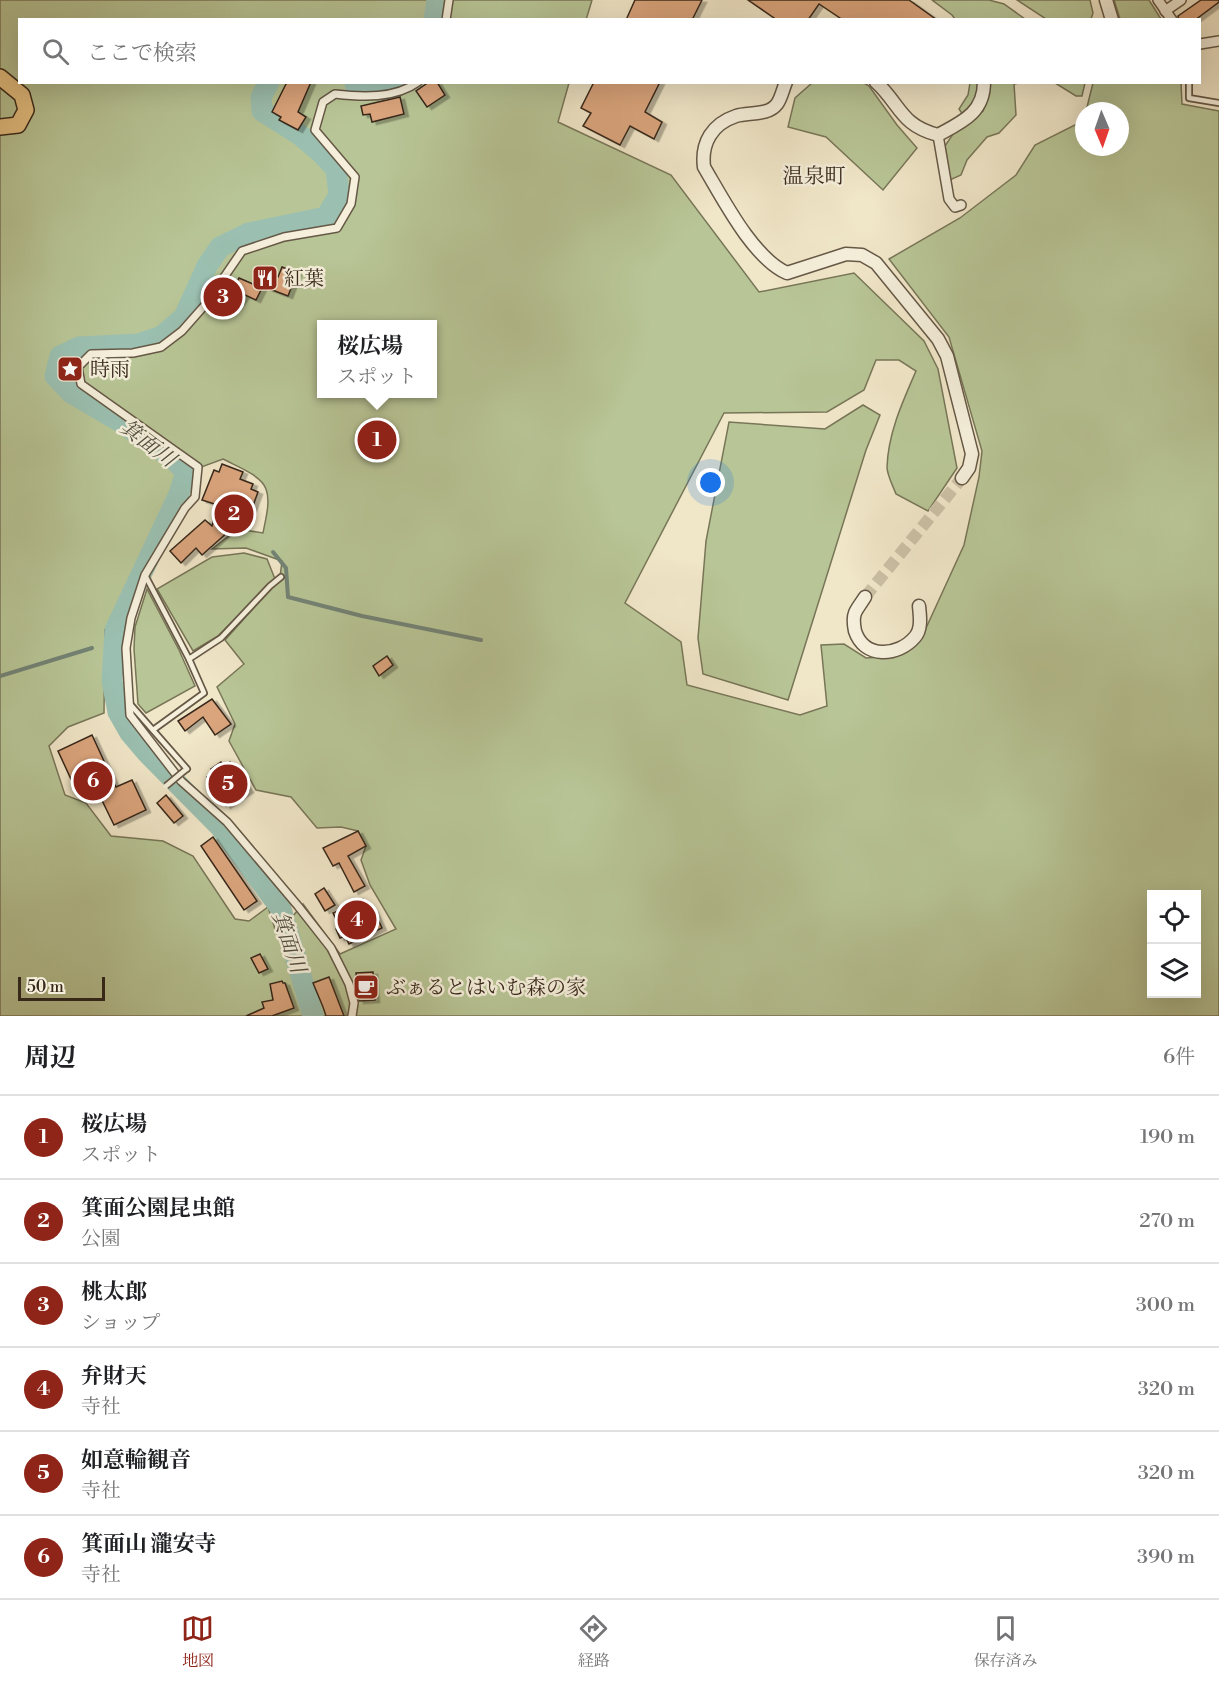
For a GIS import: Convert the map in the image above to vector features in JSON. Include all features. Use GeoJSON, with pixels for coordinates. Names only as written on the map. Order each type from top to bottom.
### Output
{"type":"FeatureCollection","features":[{"type":"Feature","properties":{"kind":"main road"},"geometry":{"type":"LineString","coordinates":[[0,77],[22,95],[26,110],[18,125],[0,127]]}},
{"type":"Feature","properties":{"kind":"street"},"geometry":{"type":"LineString","coordinates":[[446,18],[449,0]]}},
{"type":"Feature","properties":{"kind":"street"},"geometry":{"type":"LineString","coordinates":[[1106,0],[1111,18]]}},
{"type":"Feature","properties":{"kind":"street"},"geometry":{"type":"LineString","coordinates":[[1158,0],[1171,18]]}},
{"type":"Feature","properties":{"kind":"street"},"geometry":{"type":"LineString","coordinates":[[1165,10],[1181,0]]}},
{"type":"Feature","properties":{"kind":"street"},"geometry":{"type":"LineString","coordinates":[[1201,44],[1219,41]]}},
{"type":"Feature","properties":{"kind":"street"},"geometry":{"type":"LineString","coordinates":[[351,1016],[354,1003],[349,984],[331,948],[227,822],[181,781],[130,715],[126,648],[131,618],[145,575],[185,508],[195,497],[198,467],[81,384],[78,367],[91,354],[133,353],[161,347],[182,332],[205,305],[242,251],[284,237],[337,228],[351,204],[355,177],[315,130],[323,102],[335,94],[363,98],[398,92],[414,84]]}},
{"type":"Feature","properties":{"kind":"street"},"geometry":{"type":"LineString","coordinates":[[785,84],[777,105],[766,111],[736,117],[718,126],[707,139],[702,154],[704,167],[758,251],[776,268],[787,273],[846,254],[862,255],[876,263],[938,339],[946,356],[972,454],[969,468],[962,478]]}},
{"type":"Feature","properties":{"kind":"street"},"geometry":{"type":"LineString","coordinates":[[878,84],[905,119],[922,131],[938,135],[972,114],[984,95],[984,84]]}},
{"type":"Feature","properties":{"kind":"street"},"geometry":{"type":"LineString","coordinates":[[938,135],[949,199],[955,207],[961,205]]}},
{"type":"Feature","properties":{"kind":"street"},"geometry":{"type":"LineString","coordinates":[[865,597],[855,613],[854,626],[858,639],[867,649],[881,653],[895,651],[916,637],[920,624],[919,606]]}},
{"type":"Feature","properties":{"kind":"lane"},"geometry":{"type":"LineString","coordinates":[[1189,84],[1189,98],[1219,103]]}},
{"type":"Feature","properties":{"kind":"lane"},"geometry":{"type":"LineString","coordinates":[[145,575],[204,693],[153,730]]}},
{"type":"Feature","properties":{"kind":"lane"},"geometry":{"type":"LineString","coordinates":[[189,659],[221,638],[270,586],[282,577]]}},
{"type":"Feature","properties":{"kind":"lane"},"geometry":{"type":"LineString","coordinates":[[128,702],[187,769],[166,786]]}},
{"type":"Feature","properties":{"kind":"green space"},"geometry":{"type":"Polygon","coordinates":[[[0,0],[592,0],[587,18],[18,18],[18,84],[569,84],[558,122],[671,175],[759,292],[854,273],[924,341],[938,369],[957,468],[928,511],[896,494],[887,470],[893,430],[916,371],[899,360],[876,360],[864,390],[827,412],[724,413],[625,603],[681,642],[687,685],[800,715],[827,706],[821,645],[844,644],[866,658],[896,656],[921,639],[964,545],[979,477],[982,451],[949,337],[889,259],[960,218],[1016,175],[1035,145],[1075,125],[1075,156],[1129,156],[1129,102],[1088,102],[1093,84],[1181,84],[1182,104],[1219,111],[1219,1016],[0,1016],[0,0]],[[223,459],[182,474],[105,630],[104,713],[68,727],[49,746],[65,795],[86,803],[111,836],[163,841],[193,856],[235,919],[249,921],[268,907],[277,935],[303,904],[340,954],[396,929],[370,885],[361,860],[366,846],[358,831],[341,827],[317,828],[291,797],[256,790],[229,741],[235,724],[217,687],[244,664],[225,640],[280,577],[282,561],[246,548],[212,549],[238,529],[263,533],[268,505],[266,489],[259,479],[223,459]]]}},
{"type":"Feature","properties":{"kind":"green space"},"geometry":{"type":"Polygon","coordinates":[[[932,0],[989,0],[1004,4],[1024,18],[954,18],[932,0]]]}},
{"type":"Feature","properties":{"kind":"green space"},"geometry":{"type":"Polygon","coordinates":[[[1017,0],[1090,0],[1093,13],[1091,18],[1044,18],[1017,0]]]}},
{"type":"Feature","properties":{"kind":"green space"},"geometry":{"type":"Polygon","coordinates":[[[1114,0],[1149,0],[1160,18],[1120,18],[1114,0]]]}},
{"type":"Feature","properties":{"kind":"green space"},"geometry":{"type":"Polygon","coordinates":[[[811,84],[866,84],[917,148],[883,190],[826,137],[788,127],[795,98],[811,84]]]}},
{"type":"Feature","properties":{"kind":"green space"},"geometry":{"type":"Polygon","coordinates":[[[970,84],[980,84],[981,94],[963,115],[959,109],[968,95],[970,84]]]}},
{"type":"Feature","properties":{"kind":"green space"},"geometry":{"type":"Polygon","coordinates":[[[990,84],[1014,84],[1016,115],[999,133],[987,137],[967,160],[961,175],[950,180],[945,146],[953,134],[983,111],[990,84]]]}},
{"type":"Feature","properties":{"kind":"green space"},"geometry":{"type":"Polygon","coordinates":[[[1057,84],[1085,84],[1082,96],[1076,96],[1057,84]]]}},
{"type":"Feature","properties":{"kind":"green space"},"geometry":{"type":"Polygon","coordinates":[[[863,405],[880,415],[866,450],[788,700],[703,674],[698,638],[706,541],[729,422],[825,429],[863,405]]]}},
{"type":"Feature","properties":{"kind":"green space"},"geometry":{"type":"Polygon","coordinates":[[[244,553],[267,559],[275,579],[218,636],[193,651],[157,589],[212,557],[244,553]]]}},
{"type":"Feature","properties":{"kind":"green space"},"geometry":{"type":"Polygon","coordinates":[[[147,589],[195,686],[146,713],[138,704],[134,649],[135,627],[147,589]]]}},
{"type":"Feature","properties":{"kind":"building"},"geometry":{"type":"Polygon","coordinates":[[[635,0],[702,0],[693,18],[627,18],[635,0]]]}},
{"type":"Feature","properties":{"kind":"building"},"geometry":{"type":"Polygon","coordinates":[[[748,0],[909,0],[934,18],[840,18],[819,4],[809,18],[774,18],[748,0]]]}},
{"type":"Feature","properties":{"kind":"building"},"geometry":{"type":"Polygon","coordinates":[[[1201,0],[1219,0],[1198,18],[1178,18],[1178,16],[1201,0]]]}},
{"type":"Feature","properties":{"kind":"building"},"geometry":{"type":"Polygon","coordinates":[[[286,84],[310,84],[298,112],[306,117],[298,130],[279,120],[281,117],[272,112],[286,84]]]}},
{"type":"Feature","properties":{"kind":"building"},"geometry":{"type":"Polygon","coordinates":[[[426,84],[438,84],[445,95],[427,107],[416,91],[426,84]]]}},
{"type":"Feature","properties":{"kind":"building"},"geometry":{"type":"Polygon","coordinates":[[[593,84],[659,84],[645,112],[662,122],[654,139],[630,126],[620,145],[583,126],[591,113],[581,108],[593,84]]]}},
{"type":"Feature","properties":{"kind":"building"},"geometry":{"type":"Polygon","coordinates":[[[400,97],[404,114],[372,122],[370,114],[363,115],[361,106],[400,97]]]}},
{"type":"Feature","properties":{"kind":"building"},"geometry":{"type":"Polygon","coordinates":[[[282,267],[297,273],[288,296],[254,283],[261,269],[278,277],[282,267]]]}},
{"type":"Feature","properties":{"kind":"building"},"geometry":{"type":"Polygon","coordinates":[[[239,278],[262,288],[256,300],[245,295],[237,307],[225,300],[222,306],[214,301],[224,288],[232,293],[239,278]]]}},
{"type":"Feature","properties":{"kind":"building"},"geometry":{"type":"Polygon","coordinates":[[[222,464],[243,472],[240,479],[253,484],[251,489],[258,492],[246,525],[238,523],[202,555],[196,548],[181,563],[170,551],[205,520],[212,526],[217,510],[221,506],[202,500],[214,470],[219,472],[222,464]]]}},
{"type":"Feature","properties":{"kind":"building"},"geometry":{"type":"Polygon","coordinates":[[[387,656],[393,665],[379,676],[373,666],[387,656]]]}},
{"type":"Feature","properties":{"kind":"building"},"geometry":{"type":"Polygon","coordinates":[[[212,699],[231,724],[215,735],[203,717],[185,731],[178,721],[212,699]]]}},
{"type":"Feature","properties":{"kind":"building"},"geometry":{"type":"Polygon","coordinates":[[[92,735],[116,787],[132,780],[146,810],[114,825],[93,782],[76,790],[58,751],[92,735]]]}},
{"type":"Feature","properties":{"kind":"building"},"geometry":{"type":"Polygon","coordinates":[[[221,762],[224,766],[230,762],[249,790],[226,806],[207,777],[214,773],[211,769],[221,762]]]}},
{"type":"Feature","properties":{"kind":"building"},"geometry":{"type":"Polygon","coordinates":[[[166,795],[183,816],[174,823],[157,803],[166,795]]]}},
{"type":"Feature","properties":{"kind":"building"},"geometry":{"type":"Polygon","coordinates":[[[358,831],[366,846],[348,856],[365,886],[354,892],[339,863],[333,866],[323,848],[358,831]]]}},
{"type":"Feature","properties":{"kind":"building"},"geometry":{"type":"Polygon","coordinates":[[[213,837],[257,901],[244,910],[201,846],[213,837]]]}},
{"type":"Feature","properties":{"kind":"building"},"geometry":{"type":"Polygon","coordinates":[[[324,888],[335,905],[325,911],[315,894],[324,888]]]}},
{"type":"Feature","properties":{"kind":"building"},"geometry":{"type":"Polygon","coordinates":[[[363,899],[369,911],[373,909],[382,928],[349,944],[345,936],[340,938],[336,929],[340,927],[333,913],[363,899]]]}},
{"type":"Feature","properties":{"kind":"building"},"geometry":{"type":"Polygon","coordinates":[[[260,954],[268,969],[259,973],[251,958],[260,954]]]}},
{"type":"Feature","properties":{"kind":"building","name":"ぶぁるとはいむ森の家"},"geometry":{"type":"Polygon","coordinates":[[[373,972],[375,1000],[359,1001],[356,973],[373,972]]]}},
{"type":"Feature","properties":{"kind":"building"},"geometry":{"type":"Polygon","coordinates":[[[329,977],[344,1016],[326,1016],[313,983],[329,977]]]}},
{"type":"Feature","properties":{"kind":"building"},"geometry":{"type":"Polygon","coordinates":[[[282,981],[285,983],[294,1008],[272,1016],[246,1016],[264,1008],[262,1002],[273,1000],[270,984],[282,981]]]}},
{"type":"Feature","properties":{"kind":"waterway","name":"箕面川"},"geometry":{"type":"LineString","coordinates":[[434,18],[437,0]]}},
{"type":"Feature","properties":{"kind":"waterway","name":"箕面川"},"geometry":{"type":"LineString","coordinates":[[268,84],[261,97],[262,111],[300,135],[336,169],[339,195],[326,217],[249,233],[220,247],[207,266],[184,317],[162,336],[139,344],[79,347],[60,356],[55,376],[71,393],[122,423],[171,457],[186,472],[179,494],[115,630],[112,681],[118,712],[130,733],[147,753],[221,828],[281,909],[313,1016]]}},
{"type":"Feature","properties":{"kind":"waterway","name":"箕面川"},"geometry":{"type":"LineString","coordinates":[[355,84],[356,89],[377,89],[391,84]]}},
{"type":"Feature","properties":{"kind":"waterway"},"geometry":{"type":"LineString","coordinates":[[273,552],[286,568],[288,597],[362,616],[481,640]]}},
{"type":"Feature","properties":{"kind":"waterway"},"geometry":{"type":"LineString","coordinates":[[0,676],[92,648]]}},
{"type":"Feature","properties":{"kind":"tunnel"},"geometry":{"type":"LineString","coordinates":[[865,597],[962,478]]}},
{"type":"Feature","properties":{"kind":"place","name":"紅葉"},"geometry":{"type":"Point","coordinates":[265,278]}},
{"type":"Feature","properties":{"kind":"place","name":"桃太郎"},"geometry":{"type":"Point","coordinates":[223,297]}},
{"type":"Feature","properties":{"kind":"place","name":"時雨"},"geometry":{"type":"Point","coordinates":[70,369]}},
{"type":"Feature","properties":{"kind":"place","name":"桜広場"},"geometry":{"type":"Point","coordinates":[377,440]}},
{"type":"Feature","properties":{"kind":"place","name":"箕面公園昆虫館"},"geometry":{"type":"Point","coordinates":[234,514]}},
{"type":"Feature","properties":{"kind":"place","name":"箕面山 瀧安寺"},"geometry":{"type":"Point","coordinates":[93,781]}},
{"type":"Feature","properties":{"kind":"place","name":"如意輪観音"},"geometry":{"type":"Point","coordinates":[228,784]}},
{"type":"Feature","properties":{"kind":"place","name":"弁財天"},"geometry":{"type":"Point","coordinates":[357,920]}},
{"type":"Feature","properties":{"kind":"place","name":"ぶぁるとはいむ森の家"},"geometry":{"type":"Point","coordinates":[366,987]}},
{"type":"Feature","properties":{"kind":"district","name":"温泉町"},"geometry":{"type":"Point","coordinates":[814,176]}}]}
